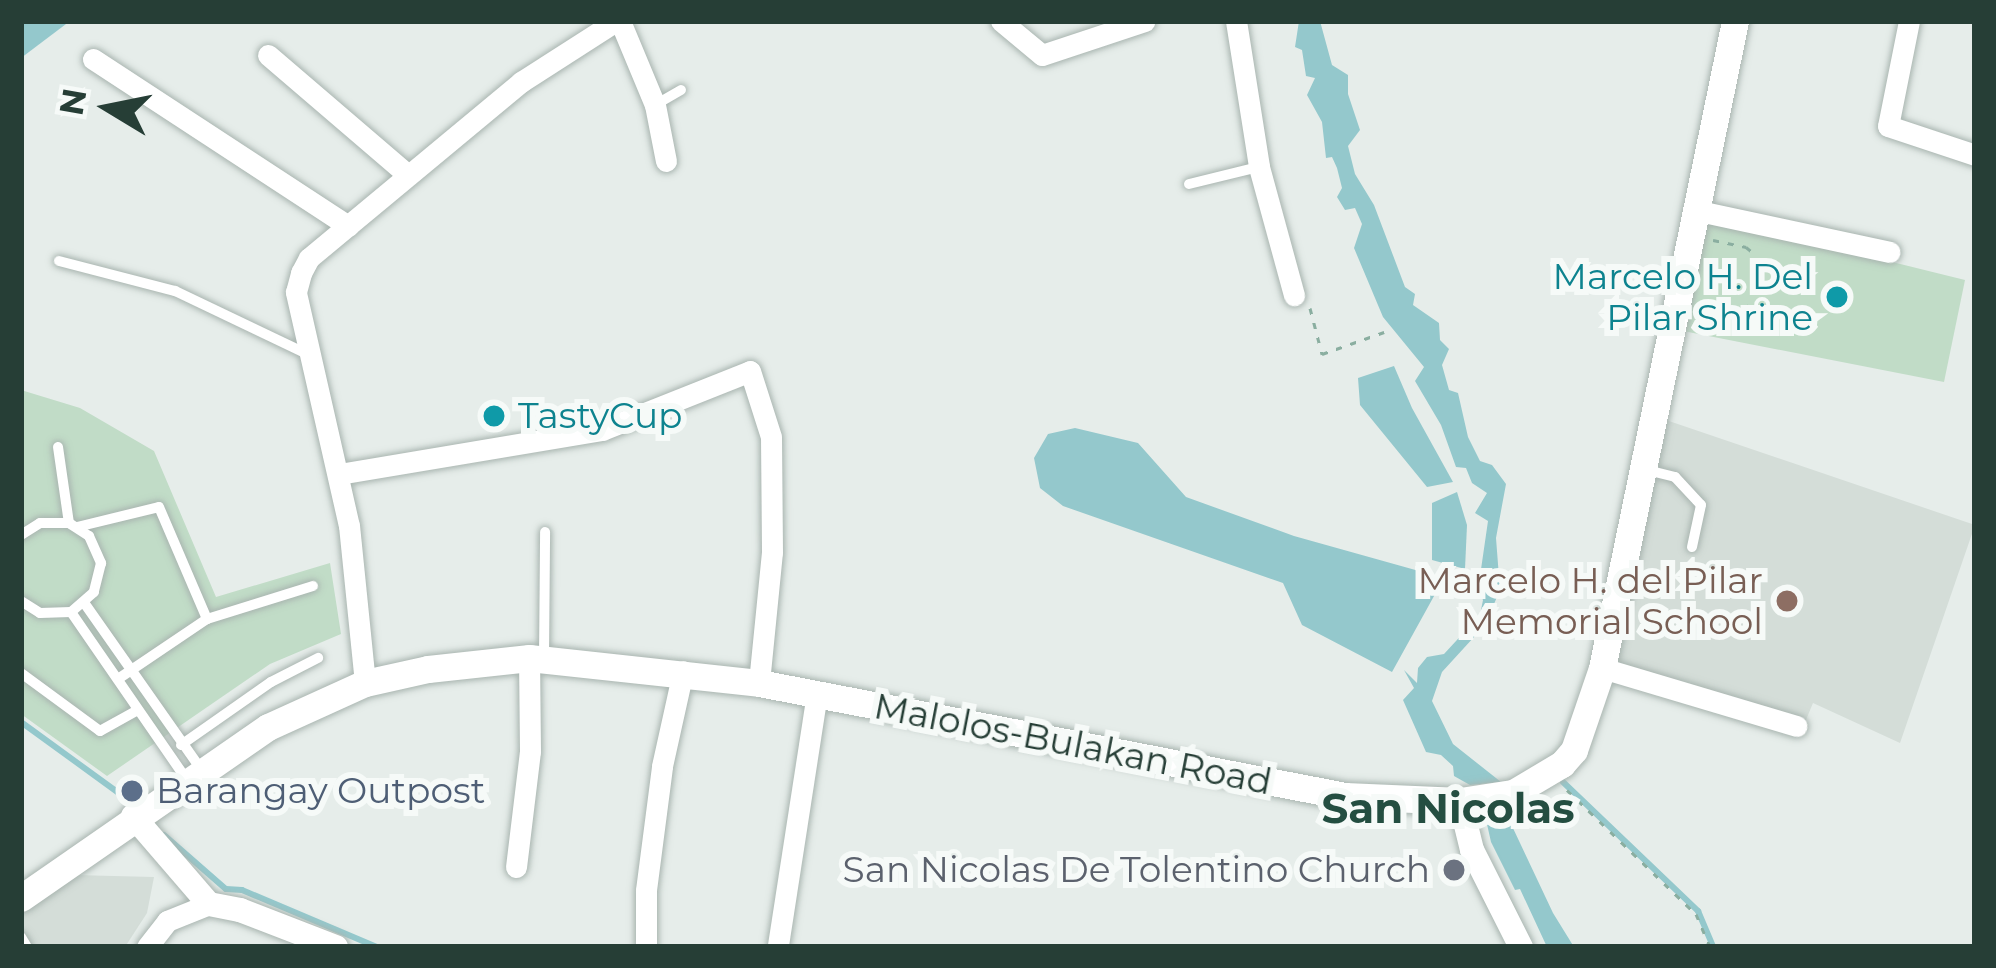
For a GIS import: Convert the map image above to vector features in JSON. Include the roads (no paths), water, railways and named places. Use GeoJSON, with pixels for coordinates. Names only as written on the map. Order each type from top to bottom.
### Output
{"type":"FeatureCollection","features":[{"type":"Feature","properties":{"kind":"main road","name":"Malolos-Bulakan Road"},"geometry":{"type":"LineString","coordinates":[[21,898],[268,727],[364,683],[428,669],[537,658],[759,683],[1345,796],[1467,800],[1513,793],[1548,773],[1574,750],[1602,668],[1735,21]]}},
{"type":"Feature","properties":{"kind":"street"},"geometry":{"type":"LineString","coordinates":[[364,683],[339,474],[296,292],[309,258],[521,82],[618,21],[655,106],[665,161]]}},
{"type":"Feature","properties":{"kind":"street"},"geometry":{"type":"LineString","coordinates":[[1001,21],[1042,55],[1145,21]]}},
{"type":"Feature","properties":{"kind":"street"},"geometry":{"type":"LineString","coordinates":[[1236,21],[1259,167],[1294,295]]}},
{"type":"Feature","properties":{"kind":"street"},"geometry":{"type":"LineString","coordinates":[[1909,21],[1888,126],[1975,155]]}},
{"type":"Feature","properties":{"kind":"street"},"geometry":{"type":"LineString","coordinates":[[268,55],[408,176]]}},
{"type":"Feature","properties":{"kind":"street"},"geometry":{"type":"LineString","coordinates":[[93,59],[348,226]]}},
{"type":"Feature","properties":{"kind":"street"},"geometry":{"type":"LineString","coordinates":[[1691,222],[1890,252]]}},
{"type":"Feature","properties":{"kind":"street"},"geometry":{"type":"LineString","coordinates":[[339,474],[602,430],[750,371],[771,437],[772,552],[759,683]]}},
{"type":"Feature","properties":{"kind":"street"},"geometry":{"type":"LineString","coordinates":[[516,867],[537,658]]}},
{"type":"Feature","properties":{"kind":"street"},"geometry":{"type":"LineString","coordinates":[[1602,668],[1797,726]]}},
{"type":"Feature","properties":{"kind":"street"},"geometry":{"type":"LineString","coordinates":[[646,947],[649,869],[662,766],[683,671]]}},
{"type":"Feature","properties":{"kind":"street"},"geometry":{"type":"LineString","coordinates":[[778,945],[817,694]]}},
{"type":"Feature","properties":{"kind":"street"},"geometry":{"type":"LineString","coordinates":[[1467,800],[1472,850],[1521,947]]}},
{"type":"Feature","properties":{"kind":"street"},"geometry":{"type":"LineString","coordinates":[[133,817],[209,904]]}},
{"type":"Feature","properties":{"kind":"street"},"geometry":{"type":"LineString","coordinates":[[146,947],[167,921],[209,904],[240,910],[336,947]]}},
{"type":"Feature","properties":{"kind":"lane"},"geometry":{"type":"LineString","coordinates":[[655,106],[681,90]]}},
{"type":"Feature","properties":{"kind":"lane"},"geometry":{"type":"LineString","coordinates":[[1189,184],[1259,167]]}},
{"type":"Feature","properties":{"kind":"lane"},"geometry":{"type":"LineString","coordinates":[[59,261],[175,291],[310,355]]}},
{"type":"Feature","properties":{"kind":"lane"},"geometry":{"type":"LineString","coordinates":[[21,601],[40,613],[71,612],[94,592],[101,563],[97,549],[73,525],[58,446]]}},
{"type":"Feature","properties":{"kind":"lane"},"geometry":{"type":"LineString","coordinates":[[1641,469],[1675,477],[1701,505],[1692,547]]}},
{"type":"Feature","properties":{"kind":"lane"},"geometry":{"type":"LineString","coordinates":[[23,532],[40,523],[73,525],[159,507],[207,619]]}},
{"type":"Feature","properties":{"kind":"lane"},"geometry":{"type":"LineString","coordinates":[[537,658],[545,532]]}},
{"type":"Feature","properties":{"kind":"lane"},"geometry":{"type":"LineString","coordinates":[[118,679],[207,619],[313,586]]}},
{"type":"Feature","properties":{"kind":"lane"},"geometry":{"type":"LineString","coordinates":[[85,604],[184,743],[194,775]]}},
{"type":"Feature","properties":{"kind":"lane"},"geometry":{"type":"LineString","coordinates":[[71,612],[169,754],[194,775]]}},
{"type":"Feature","properties":{"kind":"lane"},"geometry":{"type":"LineString","coordinates":[[169,754],[271,682],[318,658]]}},
{"type":"Feature","properties":{"kind":"lane"},"geometry":{"type":"LineString","coordinates":[[21,673],[100,731],[138,710]]}},
{"type":"Feature","properties":{"kind":"lane"},"geometry":{"type":"LineString","coordinates":[[21,938],[27,947]]}},
{"type":"Feature","properties":{"kind":"water"},"geometry":{"type":"Polygon","coordinates":[[[21,21],[70,21],[21,58],[21,21]]]}},
{"type":"Feature","properties":{"kind":"water"},"geometry":{"type":"Polygon","coordinates":[[[1299,21],[1320,21],[1332,65],[1348,75],[1348,94],[1360,130],[1348,146],[1355,174],[1374,205],[1405,287],[1415,294],[1413,305],[1439,323],[1440,340],[1449,349],[1442,365],[1449,390],[1458,393],[1468,437],[1480,461],[1492,465],[1506,484],[1496,538],[1500,590],[1485,625],[1442,672],[1432,701],[1453,744],[1501,782],[1470,785],[1454,776],[1453,766],[1441,755],[1426,752],[1403,700],[1414,688],[1404,670],[1417,683],[1418,668],[1427,657],[1444,654],[1480,615],[1483,600],[1478,590],[1488,521],[1475,513],[1487,493],[1472,483],[1466,468],[1456,467],[1441,425],[1415,381],[1424,367],[1383,317],[1354,248],[1362,224],[1355,208],[1345,210],[1337,197],[1342,188],[1337,168],[1332,157],[1326,158],[1322,122],[1307,95],[1315,78],[1306,76],[1302,50],[1295,47],[1299,21]]]}},
{"type":"Feature","properties":{"kind":"water"},"geometry":{"type":"Polygon","coordinates":[[[1394,366],[1453,482],[1427,487],[1360,405],[1358,378],[1394,366]]]}},
{"type":"Feature","properties":{"kind":"water"},"geometry":{"type":"Polygon","coordinates":[[[1075,428],[1138,443],[1186,497],[1294,536],[1444,578],[1392,672],[1302,625],[1283,583],[1063,506],[1040,488],[1034,458],[1048,434],[1075,428]]]}},
{"type":"Feature","properties":{"kind":"water"},"geometry":{"type":"Polygon","coordinates":[[[1457,492],[1467,525],[1465,569],[1432,560],[1432,503],[1457,492]]]}},
{"type":"Feature","properties":{"kind":"water"},"geometry":{"type":"Polygon","coordinates":[[[1504,809],[1574,947],[1547,947],[1520,889],[1515,890],[1491,842],[1484,811],[1504,809]]]}},
{"type":"Feature","properties":{"kind":"waterway"},"geometry":{"type":"LineString","coordinates":[[21,722],[127,799]]}},
{"type":"Feature","properties":{"kind":"waterway"},"geometry":{"type":"LineString","coordinates":[[1563,782],[1698,911],[1713,947]]}},
{"type":"Feature","properties":{"kind":"waterway"},"geometry":{"type":"LineString","coordinates":[[164,835],[226,889],[242,890],[377,947]]}},
{"type":"Feature","properties":{"kind":"place","name":"Marcelo H. Del Pilar Shrine"},"geometry":{"type":"Point","coordinates":[1837,297]}},
{"type":"Feature","properties":{"kind":"place","name":"TastyCup"},"geometry":{"type":"Point","coordinates":[494,416]}},
{"type":"Feature","properties":{"kind":"place","name":"Marcelo H. del Pilar Memorial School"},"geometry":{"type":"Point","coordinates":[1787,601]}},
{"type":"Feature","properties":{"kind":"place","name":"Barangay Outpost"},"geometry":{"type":"Point","coordinates":[132,791]}},
{"type":"Feature","properties":{"kind":"place","name":"San Nicolas De Tolentino Church"},"geometry":{"type":"Point","coordinates":[1454,870]}},
{"type":"Feature","properties":{"kind":"district","name":"San Nicolas"},"geometry":{"type":"Point","coordinates":[1448,808]}}]}
